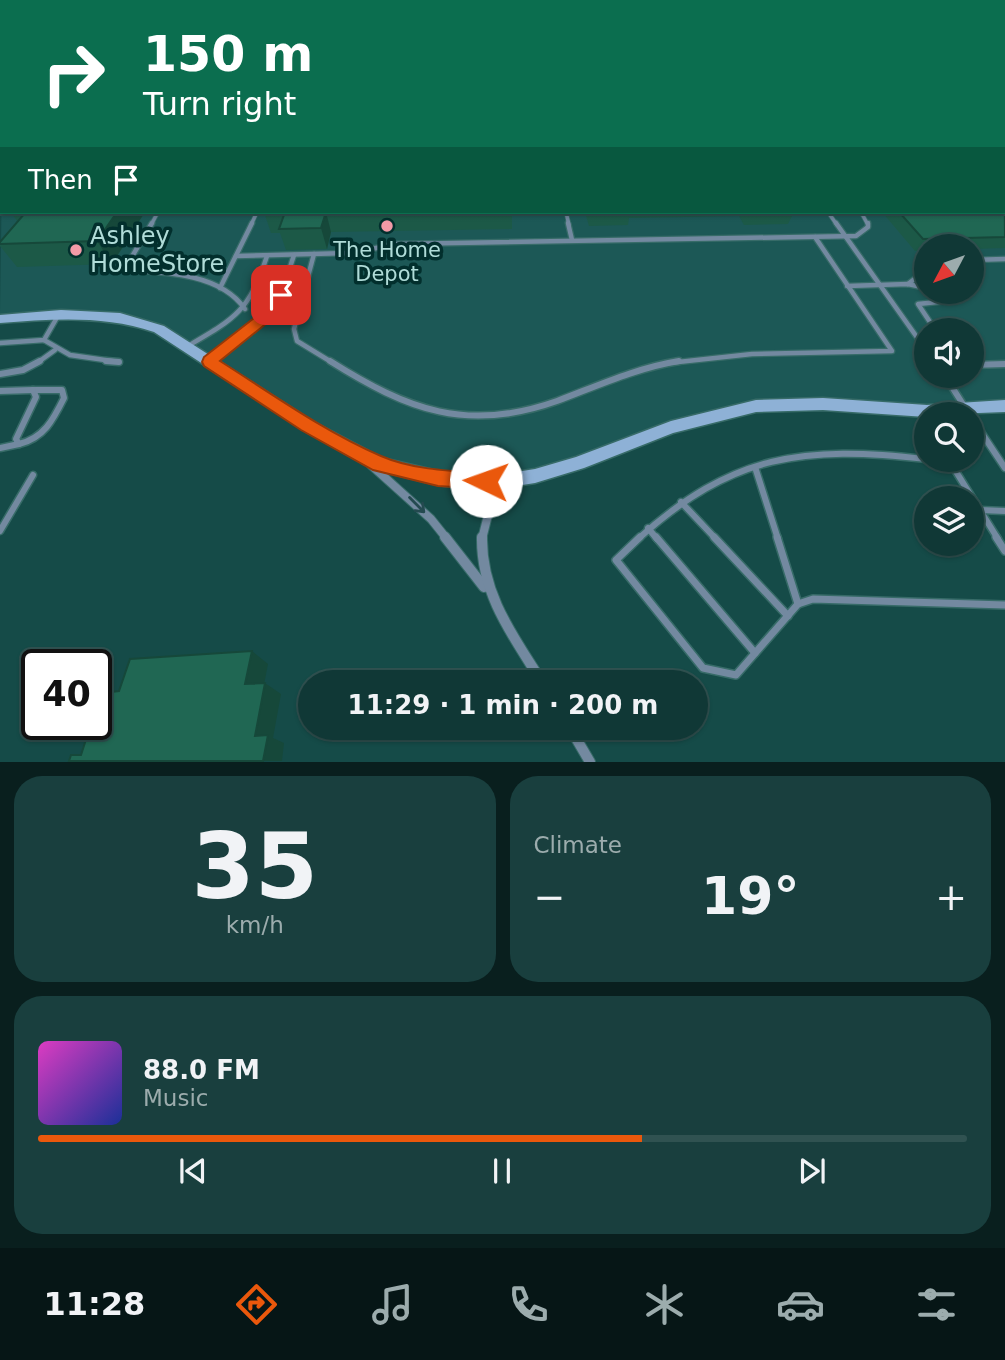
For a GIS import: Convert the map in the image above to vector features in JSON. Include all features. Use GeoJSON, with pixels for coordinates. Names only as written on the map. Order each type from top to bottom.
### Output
{"type":"FeatureCollection","features":[{"type":"Feature","properties":{"kind":"street"},"geometry":{"type":"LineString","coordinates":[[0,317],[94,313],[123,317],[159,329],[379,464],[408,472],[469,482],[504,481],[578,463],[671,427],[757,406],[823,404],[914,410]]}},
{"type":"Feature","properties":{"kind":"street"},"geometry":{"type":"LineString","coordinates":[[984,411],[1005,406]]}},
{"type":"Feature","properties":{"kind":"street"},"geometry":{"type":"LineString","coordinates":[[346,446],[383,474],[431,519],[488,593],[535,670]]}},
{"type":"Feature","properties":{"kind":"street"},"geometry":{"type":"LineString","coordinates":[[488,593],[483,575],[480,532],[489,505],[504,481]]}},
{"type":"Feature","properties":{"kind":"street"},"geometry":{"type":"LineString","coordinates":[[577,740],[590,761]]}},
{"type":"Feature","properties":{"kind":"lane"},"geometry":{"type":"LineString","coordinates":[[157,214],[124,270],[177,275],[220,288],[236,294],[245,309]]}},
{"type":"Feature","properties":{"kind":"lane"},"geometry":{"type":"LineString","coordinates":[[220,288],[256,214]]}},
{"type":"Feature","properties":{"kind":"lane"},"geometry":{"type":"LineString","coordinates":[[566,214],[572,240]]}},
{"type":"Feature","properties":{"kind":"lane"},"geometry":{"type":"LineString","coordinates":[[829,214],[914,333]]}},
{"type":"Feature","properties":{"kind":"lane"},"geometry":{"type":"LineString","coordinates":[[236,256],[354,252],[398,244],[845,237],[860,234],[868,228],[867,219],[863,214]]}},
{"type":"Feature","properties":{"kind":"lane"},"geometry":{"type":"LineString","coordinates":[[314,254],[294,329],[297,341],[370,386],[408,403],[437,412],[494,417],[526,411],[622,375],[684,361],[730,355],[892,351],[816,236]]}},
{"type":"Feature","properties":{"kind":"lane"},"geometry":{"type":"LineString","coordinates":[[209,362],[268,314],[281,295],[293,255]]}},
{"type":"Feature","properties":{"kind":"lane"},"geometry":{"type":"LineString","coordinates":[[186,347],[231,321],[245,309],[257,288],[267,256]]}},
{"type":"Feature","properties":{"kind":"lane"},"geometry":{"type":"LineString","coordinates":[[984,260],[1005,259]]}},
{"type":"Feature","properties":{"kind":"lane"},"geometry":{"type":"LineString","coordinates":[[908,284],[914,279]]}},
{"type":"Feature","properties":{"kind":"lane"},"geometry":{"type":"LineString","coordinates":[[847,286],[914,285]]}},
{"type":"Feature","properties":{"kind":"lane"},"geometry":{"type":"LineString","coordinates":[[44,340],[59,314]]}},
{"type":"Feature","properties":{"kind":"lane"},"geometry":{"type":"LineString","coordinates":[[0,343],[44,340],[55,350],[93,361],[119,362]]}},
{"type":"Feature","properties":{"kind":"lane"},"geometry":{"type":"LineString","coordinates":[[0,374],[21,373],[31,369],[55,350]]}},
{"type":"Feature","properties":{"kind":"lane"},"geometry":{"type":"LineString","coordinates":[[984,365],[1005,365]]}},
{"type":"Feature","properties":{"kind":"lane"},"geometry":{"type":"LineString","coordinates":[[19,445],[16,439],[36,397],[33,390]]}},
{"type":"Feature","properties":{"kind":"lane"},"geometry":{"type":"LineString","coordinates":[[0,391],[62,390],[64,398],[47,432],[31,442],[0,448]]}},
{"type":"Feature","properties":{"kind":"lane"},"geometry":{"type":"LineString","coordinates":[[984,435],[1004,464]]}},
{"type":"Feature","properties":{"kind":"lane"},"geometry":{"type":"LineString","coordinates":[[914,458],[858,452],[825,452],[786,457],[755,467],[709,484],[681,502],[648,528],[616,560],[703,668],[736,675],[798,604],[813,598],[1005,605]]}},
{"type":"Feature","properties":{"kind":"lane"},"geometry":{"type":"LineString","coordinates":[[755,467],[798,604]]}},
{"type":"Feature","properties":{"kind":"lane"},"geometry":{"type":"LineString","coordinates":[[0,531],[33,475]]}},
{"type":"Feature","properties":{"kind":"lane"},"geometry":{"type":"LineString","coordinates":[[681,502],[788,616]]}},
{"type":"Feature","properties":{"kind":"lane"},"geometry":{"type":"LineString","coordinates":[[984,510],[1005,511]]}},
{"type":"Feature","properties":{"kind":"lane"},"geometry":{"type":"LineString","coordinates":[[984,515],[1005,551]]}},
{"type":"Feature","properties":{"kind":"lane"},"geometry":{"type":"LineString","coordinates":[[648,528],[755,653]]}},
{"type":"Feature","properties":{"kind":"shaded area"},"geometry":{"type":"Polygon","coordinates":[[[1,214],[1005,214],[1005,407],[984,407],[984,402],[914,402],[914,407],[756,406],[504,481],[379,464],[141,322],[0,314],[1,214]]]}},
{"type":"Feature","properties":{"kind":"building"},"geometry":{"type":"Polygon","coordinates":[[[24,214],[116,214],[97,241],[0,242],[24,214]]]}},
{"type":"Feature","properties":{"kind":"building"},"geometry":{"type":"Polygon","coordinates":[[[284,214],[325,214],[321,228],[279,229],[284,214]]]}},
{"type":"Feature","properties":{"kind":"building"},"geometry":{"type":"Polygon","coordinates":[[[901,214],[1005,214],[1005,237],[984,238],[984,234],[919,234],[901,214]]]}},
{"type":"Feature","properties":{"kind":"building"},"geometry":{"type":"Polygon","coordinates":[[[252,651],[245,684],[265,683],[255,736],[268,735],[263,761],[69,761],[71,755],[81,755],[86,740],[112,740],[112,692],[119,691],[130,659],[252,651]]]}},
{"type":"Feature","properties":{"kind":"place","name":"The Home Depot"},"geometry":{"type":"Point","coordinates":[387,226]}},
{"type":"Feature","properties":{"kind":"place","name":"Ashley HomeStore"},"geometry":{"type":"Point","coordinates":[76,250]}},
{"type":"Feature","properties":{"kind":"route"},"geometry":{"type":"LineString","coordinates":[[281,295],[268,314],[252,329],[209,362],[307,425],[379,464],[438,478],[486,481]]}}]}
